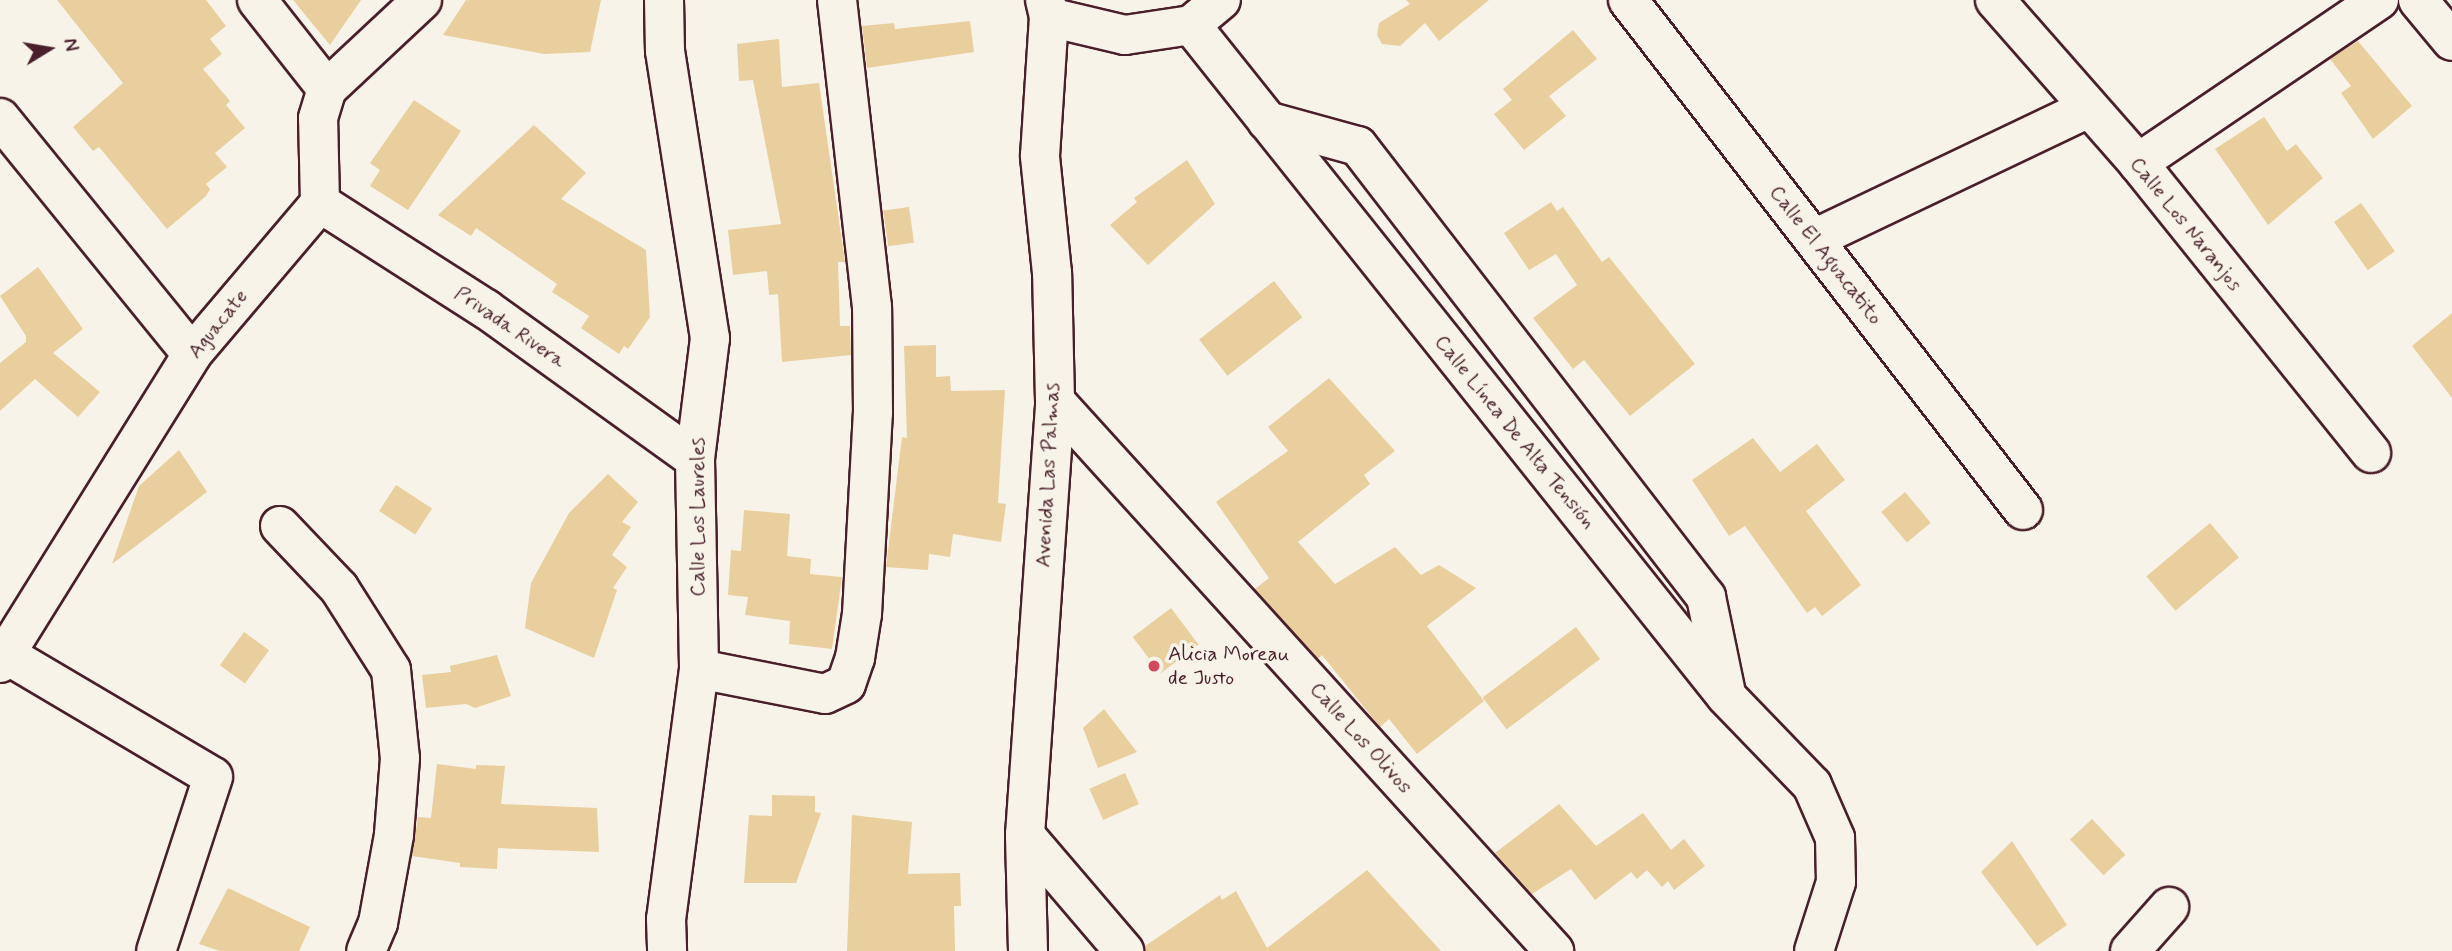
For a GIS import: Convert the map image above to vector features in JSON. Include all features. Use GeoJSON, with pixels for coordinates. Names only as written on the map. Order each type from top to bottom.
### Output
{"type":"FeatureCollection","features":[{"type":"Feature","properties":{"kind":"street"},"geometry":{"type":"LineString","coordinates":[[257,0],[327,89]]}},
{"type":"Feature","properties":{"kind":"street"},"geometry":{"type":"LineString","coordinates":[[320,203],[318,118],[327,89],[422,0]]}},
{"type":"Feature","properties":{"kind":"street","name":"Calle Los Laureles"},"geometry":{"type":"LineString","coordinates":[[664,0],[665,51],[709,338],[695,459],[699,669],[666,919],[667,951]]}},
{"type":"Feature","properties":{"kind":"street"},"geometry":{"type":"LineString","coordinates":[[699,669],[825,694],[846,684],[855,658],[862,614],[873,413],[872,307],[836,0]]}},
{"type":"Feature","properties":{"kind":"street"},"geometry":{"type":"LineString","coordinates":[[1047,9],[1125,35],[1191,25],[1221,0]]}},
{"type":"Feature","properties":{"kind":"street","name":"Calle El Aguacatito"},"geometry":{"type":"LineString","coordinates":[[1628,0],[2023,510]]}},
{"type":"Feature","properties":{"kind":"street","name":"Calle Los Naranjos"},"geometry":{"type":"LineString","coordinates":[[1996,0],[2087,109],[2138,163],[2371,453]]}},
{"type":"Feature","properties":{"kind":"street"},"geometry":{"type":"LineString","coordinates":[[2138,163],[2379,0]]}},
{"type":"Feature","properties":{"kind":"street"},"geometry":{"type":"LineString","coordinates":[[2418,0],[2452,41]]}},
{"type":"Feature","properties":{"kind":"street","name":"Avenida Las Palmas"},"geometry":{"type":"LineString","coordinates":[[1028,951],[1025,835],[1055,401],[1052,273],[1040,156],[1047,9]]}},
{"type":"Feature","properties":{"kind":"street","name":"Calle Línea De Alta Tensión"},"geometry":{"type":"LineString","coordinates":[[1191,25],[1726,696],[1812,785],[1835,838],[1836,882],[1814,951]]}},
{"type":"Feature","properties":{"kind":"street"},"geometry":{"type":"LineString","coordinates":[[1814,239],[2087,109]]}},
{"type":"Feature","properties":{"kind":"street"},"geometry":{"type":"LineString","coordinates":[[0,118],[192,354]]}},
{"type":"Feature","properties":{"kind":"street"},"geometry":{"type":"LineString","coordinates":[[1267,121],[1358,146],[1706,597],[1726,696]]}},
{"type":"Feature","properties":{"kind":"street","name":"Privada Rivera"},"geometry":{"type":"LineString","coordinates":[[320,203],[496,316],[695,459]]}},
{"type":"Feature","properties":{"kind":"street","name":"Aguacate"},"geometry":{"type":"LineString","coordinates":[[2,655],[192,354],[320,203]]}},
{"type":"Feature","properties":{"kind":"street","name":"Calle Los Olivos"},"geometry":{"type":"LineString","coordinates":[[1055,401],[1553,951]]}},
{"type":"Feature","properties":{"kind":"street"},"geometry":{"type":"LineString","coordinates":[[281,526],[339,588],[391,670],[400,758],[394,835],[378,923],[366,951]]}},
{"type":"Feature","properties":{"kind":"street"},"geometry":{"type":"LineString","coordinates":[[2,655],[213,777],[156,951]]}},
{"type":"Feature","properties":{"kind":"street"},"geometry":{"type":"LineString","coordinates":[[1025,835],[1124,951]]}},
{"type":"Feature","properties":{"kind":"street"},"geometry":{"type":"LineString","coordinates":[[2130,951],[2169,907]]}},
{"type":"Feature","properties":{"kind":"building"},"geometry":{"type":"Polygon","coordinates":[[[57,0],[206,0],[226,26],[210,39],[222,54],[203,69],[230,101],[226,105],[245,128],[215,153],[227,167],[206,184],[210,189],[206,196],[167,229],[99,147],[93,151],[73,127],[123,83],[57,0]]]}},
{"type":"Feature","properties":{"kind":"building"},"geometry":{"type":"Polygon","coordinates":[[[293,0],[361,0],[330,45],[293,0]]]}},
{"type":"Feature","properties":{"kind":"building"},"geometry":{"type":"Polygon","coordinates":[[[466,0],[601,0],[590,52],[544,54],[443,35],[466,0]]]}},
{"type":"Feature","properties":{"kind":"building"},"geometry":{"type":"Polygon","coordinates":[[[1406,0],[1489,0],[1439,41],[1425,23],[1400,46],[1382,44],[1377,35],[1379,23],[1410,4],[1406,0]]]}},
{"type":"Feature","properties":{"kind":"building"},"geometry":{"type":"Polygon","coordinates":[[[970,21],[974,52],[867,68],[862,26],[894,23],[895,29],[970,21]]]}},
{"type":"Feature","properties":{"kind":"building"},"geometry":{"type":"Polygon","coordinates":[[[1573,30],[1597,59],[1549,96],[1566,116],[1524,150],[1494,114],[1512,100],[1503,89],[1573,30]]]}},
{"type":"Feature","properties":{"kind":"building"},"geometry":{"type":"Polygon","coordinates":[[[779,39],[782,87],[819,83],[845,262],[838,262],[840,326],[850,326],[851,355],[782,362],[778,294],[769,295],[767,271],[733,275],[728,230],[781,224],[753,80],[739,81],[737,44],[779,39]]]}},
{"type":"Feature","properties":{"kind":"building"},"geometry":{"type":"Polygon","coordinates":[[[2358,41],[2412,106],[2373,139],[2341,93],[2351,86],[2330,59],[2358,41]]]}},
{"type":"Feature","properties":{"kind":"building"},"geometry":{"type":"Polygon","coordinates":[[[414,100],[461,131],[408,210],[370,186],[380,170],[370,163],[414,100]]]}},
{"type":"Feature","properties":{"kind":"building"},"geometry":{"type":"Polygon","coordinates":[[[2264,117],[2287,151],[2296,144],[2323,178],[2268,225],[2215,149],[2264,117]]]}},
{"type":"Feature","properties":{"kind":"building"},"geometry":{"type":"Polygon","coordinates":[[[534,125],[586,173],[561,199],[646,250],[650,317],[628,349],[624,346],[619,354],[581,328],[589,316],[552,292],[557,284],[476,228],[471,236],[438,215],[534,125]]]}},
{"type":"Feature","properties":{"kind":"building"},"geometry":{"type":"Polygon","coordinates":[[[1187,160],[1215,204],[1148,265],[1110,225],[1137,202],[1134,198],[1187,160]]]}},
{"type":"Feature","properties":{"kind":"building"},"geometry":{"type":"Polygon","coordinates":[[[1551,202],[1557,211],[1563,207],[1602,262],[1609,257],[1695,364],[1630,416],[1584,360],[1573,369],[1533,318],[1577,285],[1556,254],[1529,270],[1504,233],[1551,202]]]}},
{"type":"Feature","properties":{"kind":"building"},"geometry":{"type":"Polygon","coordinates":[[[2361,203],[2395,251],[2368,270],[2334,222],[2361,203]]]}},
{"type":"Feature","properties":{"kind":"building"},"geometry":{"type":"Polygon","coordinates":[[[909,207],[914,243],[888,246],[883,211],[909,207]]]}},
{"type":"Feature","properties":{"kind":"building"},"geometry":{"type":"Polygon","coordinates":[[[38,267],[83,329],[53,353],[100,392],[78,417],[35,379],[0,411],[0,363],[26,342],[26,336],[0,296],[38,267]]]}},
{"type":"Feature","properties":{"kind":"building"},"geometry":{"type":"Polygon","coordinates":[[[1274,281],[1302,317],[1227,376],[1199,339],[1274,281]]]}},
{"type":"Feature","properties":{"kind":"building"},"geometry":{"type":"Polygon","coordinates":[[[2452,313],[2452,398],[2412,346],[2452,313]]]}},
{"type":"Feature","properties":{"kind":"building"},"geometry":{"type":"Polygon","coordinates":[[[936,345],[936,377],[950,376],[951,391],[1005,390],[998,503],[1006,504],[1001,542],[953,534],[950,557],[929,554],[928,570],[886,567],[902,437],[907,438],[904,346],[936,345]]]}},
{"type":"Feature","properties":{"kind":"building"},"geometry":{"type":"Polygon","coordinates":[[[1329,378],[1395,451],[1364,475],[1370,484],[1298,542],[1335,584],[1395,547],[1421,575],[1439,565],[1476,588],[1427,626],[1484,701],[1417,754],[1389,719],[1380,727],[1322,655],[1318,659],[1255,589],[1269,578],[1216,502],[1288,451],[1268,427],[1329,378]]]}},
{"type":"Feature","properties":{"kind":"building"},"geometry":{"type":"Polygon","coordinates":[[[1753,438],[1780,472],[1817,444],[1845,480],[1806,511],[1861,585],[1822,616],[1815,607],[1807,613],[1745,526],[1729,536],[1692,480],[1753,438]]]}},
{"type":"Feature","properties":{"kind":"building"},"geometry":{"type":"Polygon","coordinates":[[[179,450],[207,492],[112,564],[139,486],[179,450]]]}},
{"type":"Feature","properties":{"kind":"building"},"geometry":{"type":"Polygon","coordinates":[[[608,474],[638,502],[622,522],[631,527],[612,555],[627,567],[613,588],[617,590],[594,658],[525,628],[531,583],[569,513],[608,474]]]}},
{"type":"Feature","properties":{"kind":"building"},"geometry":{"type":"Polygon","coordinates":[[[396,485],[432,508],[415,534],[379,511],[396,485]]]}},
{"type":"Feature","properties":{"kind":"building"},"geometry":{"type":"Polygon","coordinates":[[[1905,492],[1931,523],[1907,543],[1881,512],[1905,492]]]}},
{"type":"Feature","properties":{"kind":"building"},"geometry":{"type":"Polygon","coordinates":[[[744,510],[790,514],[787,556],[811,559],[810,574],[842,577],[832,649],[789,644],[790,621],[745,615],[748,597],[728,595],[731,550],[741,551],[744,510]]]}},
{"type":"Feature","properties":{"kind":"building"},"geometry":{"type":"Polygon","coordinates":[[[2210,523],[2239,557],[2175,611],[2146,576],[2210,523]]]}},
{"type":"Feature","properties":{"kind":"building"},"geometry":{"type":"Polygon","coordinates":[[[1171,608],[1199,645],[1160,674],[1133,637],[1171,608]]]}},
{"type":"Feature","properties":{"kind":"building"},"geometry":{"type":"Polygon","coordinates":[[[1576,627],[1600,659],[1507,729],[1483,697],[1576,627]]]}},
{"type":"Feature","properties":{"kind":"building"},"geometry":{"type":"Polygon","coordinates":[[[244,632],[269,650],[245,683],[220,665],[244,632]]]}},
{"type":"Feature","properties":{"kind":"building"},"geometry":{"type":"Polygon","coordinates":[[[497,655],[511,696],[475,708],[466,704],[426,708],[422,675],[451,672],[450,666],[497,655]]]}},
{"type":"Feature","properties":{"kind":"building"},"geometry":{"type":"Polygon","coordinates":[[[1104,709],[1137,752],[1098,768],[1083,728],[1104,709]]]}},
{"type":"Feature","properties":{"kind":"building"},"geometry":{"type":"Polygon","coordinates":[[[437,764],[476,769],[476,765],[505,766],[501,804],[597,808],[599,852],[498,848],[497,869],[460,867],[460,863],[412,856],[418,817],[431,818],[437,764]]]}},
{"type":"Feature","properties":{"kind":"building"},"geometry":{"type":"Polygon","coordinates":[[[1125,773],[1139,804],[1103,820],[1089,789],[1125,773]]]}},
{"type":"Feature","properties":{"kind":"building"},"geometry":{"type":"Polygon","coordinates":[[[772,795],[815,796],[815,812],[821,813],[796,883],[744,883],[749,815],[772,816],[772,795]]]}},
{"type":"Feature","properties":{"kind":"building"},"geometry":{"type":"Polygon","coordinates":[[[1559,804],[1596,846],[1643,813],[1671,850],[1684,839],[1705,866],[1674,890],[1668,881],[1662,887],[1647,870],[1637,879],[1631,872],[1595,900],[1571,869],[1532,894],[1495,853],[1559,804]]]}},
{"type":"Feature","properties":{"kind":"building"},"geometry":{"type":"Polygon","coordinates":[[[852,815],[912,822],[908,874],[960,873],[961,906],[954,906],[955,951],[847,951],[852,815]]]}},
{"type":"Feature","properties":{"kind":"building"},"geometry":{"type":"Polygon","coordinates":[[[2092,819],[2125,855],[2103,875],[2070,839],[2092,819]]]}},
{"type":"Feature","properties":{"kind":"building"},"geometry":{"type":"Polygon","coordinates":[[[2012,841],[2067,925],[2037,946],[1981,872],[2012,841]]]}},
{"type":"Feature","properties":{"kind":"building"},"geometry":{"type":"Polygon","coordinates":[[[1367,870],[1441,951],[1145,951],[1145,946],[1220,895],[1222,900],[1236,891],[1267,948],[1367,870]]]}},
{"type":"Feature","properties":{"kind":"building"},"geometry":{"type":"Polygon","coordinates":[[[228,888],[310,927],[299,951],[220,951],[199,944],[228,888]]]}},
{"type":"Feature","properties":{"kind":"place","name":"Alicia Moreau de Justo"},"geometry":{"type":"Point","coordinates":[1154,666]}}]}
